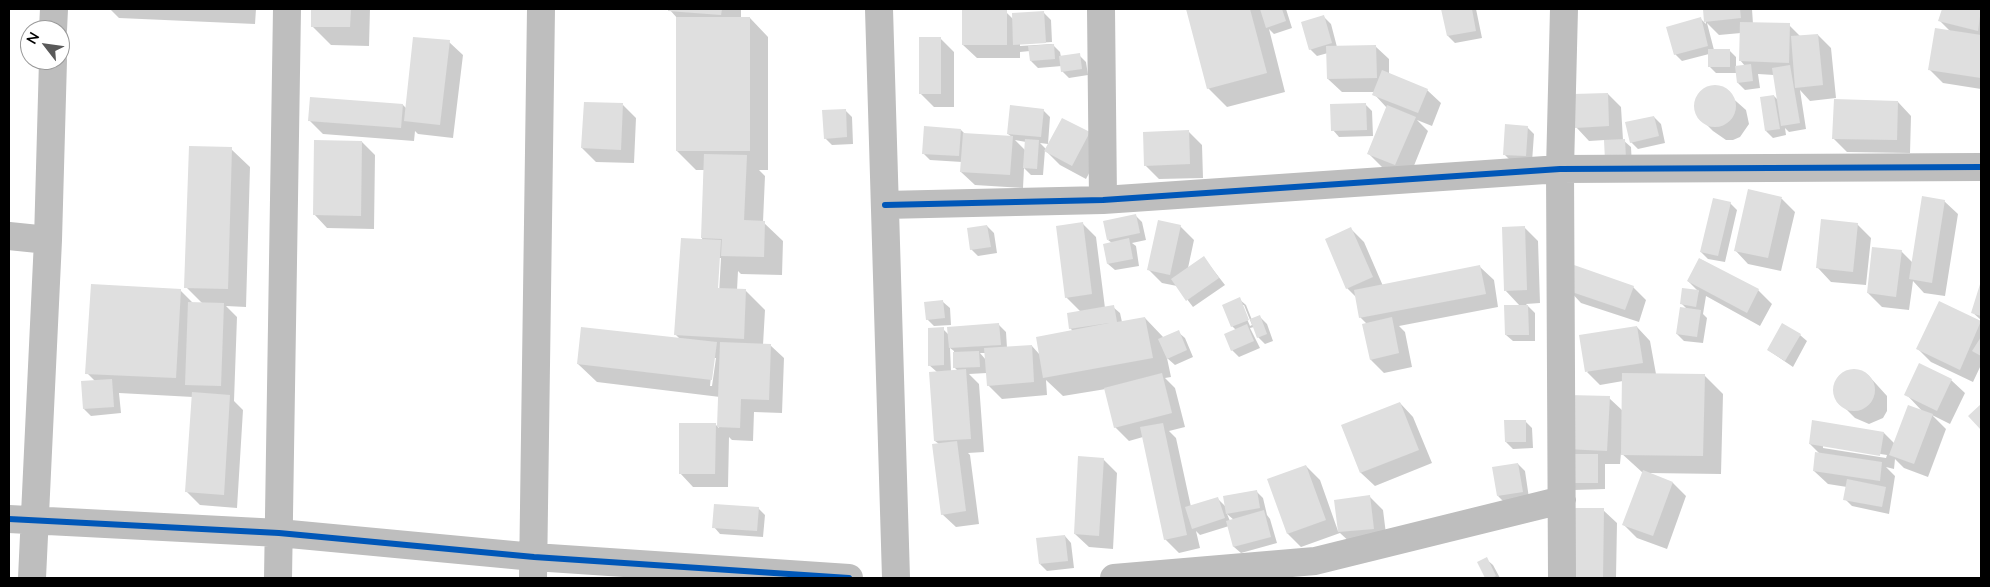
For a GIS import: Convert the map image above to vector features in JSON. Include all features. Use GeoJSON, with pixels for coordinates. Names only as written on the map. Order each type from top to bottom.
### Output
{"type":"FeatureCollection","features":[{"type":"Feature","properties":{"kind":"street"},"geometry":{"type":"LineString","coordinates":[[278,578],[287,9]]}},
{"type":"Feature","properties":{"kind":"street"},"geometry":{"type":"LineString","coordinates":[[533,568],[541,9]]}},
{"type":"Feature","properties":{"kind":"street"},"geometry":{"type":"LineString","coordinates":[[879,9],[896,578]]}},
{"type":"Feature","properties":{"kind":"street"},"geometry":{"type":"LineString","coordinates":[[1101,9],[1103,200]]}},
{"type":"Feature","properties":{"kind":"street"},"geometry":{"type":"LineString","coordinates":[[1562,578],[1560,169],[1564,9]]}},
{"type":"Feature","properties":{"kind":"street"},"geometry":{"type":"LineString","coordinates":[[32,578],[21,519],[48,240],[52,70]]}},
{"type":"Feature","properties":{"kind":"street"},"geometry":{"type":"LineString","coordinates":[[884,205],[1103,200],[1560,169],[1981,167]]}},
{"type":"Feature","properties":{"kind":"street"},"geometry":{"type":"LineString","coordinates":[[9,236],[48,240]]}},
{"type":"Feature","properties":{"kind":"street"},"geometry":{"type":"LineString","coordinates":[[1114,578],[1315,561],[1562,500]]}},
{"type":"Feature","properties":{"kind":"street"},"geometry":{"type":"LineString","coordinates":[[21,519],[279,533],[533,568],[849,578]]}},
{"type":"Feature","properties":{"kind":"building"},"geometry":{"type":"Polygon","coordinates":[[[311,9],[351,9],[350,27],[311,27],[311,9]]]}},
{"type":"Feature","properties":{"kind":"building"},"geometry":{"type":"Polygon","coordinates":[[[668,9],[722,9],[721,15],[668,11],[668,9]]]}},
{"type":"Feature","properties":{"kind":"building"},"geometry":{"type":"Polygon","coordinates":[[[1186,9],[1250,9],[1267,73],[1207,89],[1186,9]]]}},
{"type":"Feature","properties":{"kind":"building"},"geometry":{"type":"Polygon","coordinates":[[[1260,9],[1282,9],[1286,21],[1266,28],[1260,9]]]}},
{"type":"Feature","properties":{"kind":"building"},"geometry":{"type":"Polygon","coordinates":[[[1441,9],[1472,9],[1476,31],[1447,36],[1441,9]]]}},
{"type":"Feature","properties":{"kind":"building"},"geometry":{"type":"Polygon","coordinates":[[[1703,9],[1740,9],[1741,18],[1704,22],[1703,9]]]}},
{"type":"Feature","properties":{"kind":"building"},"geometry":{"type":"Polygon","coordinates":[[[1942,9],[1981,9],[1978,31],[1938,21],[1942,9]]]}},
{"type":"Feature","properties":{"kind":"building"},"geometry":{"type":"Polygon","coordinates":[[[962,10],[1007,10],[1007,45],[962,45],[962,10]]]}},
{"type":"Feature","properties":{"kind":"building"},"geometry":{"type":"Polygon","coordinates":[[[1044,11],[1046,43],[1013,45],[1012,13],[1044,11]]]}},
{"type":"Feature","properties":{"kind":"building"},"geometry":{"type":"Polygon","coordinates":[[[1324,15],[1332,43],[1309,50],[1301,22],[1324,15]]]}},
{"type":"Feature","properties":{"kind":"building"},"geometry":{"type":"Polygon","coordinates":[[[676,17],[750,17],[750,151],[676,151],[676,17]]]}},
{"type":"Feature","properties":{"kind":"building"},"geometry":{"type":"Polygon","coordinates":[[[1701,17],[1708,46],[1674,55],[1666,27],[1701,17]]]}},
{"type":"Feature","properties":{"kind":"building"},"geometry":{"type":"Polygon","coordinates":[[[1740,22],[1790,23],[1789,63],[1739,61],[1740,22]]]}},
{"type":"Feature","properties":{"kind":"building"},"geometry":{"type":"Polygon","coordinates":[[[1935,28],[1981,35],[1981,78],[1928,70],[1935,28]]]}},
{"type":"Feature","properties":{"kind":"building"},"geometry":{"type":"Polygon","coordinates":[[[1818,34],[1823,85],[1795,88],[1791,36],[1818,34]]]}},
{"type":"Feature","properties":{"kind":"building"},"geometry":{"type":"Polygon","coordinates":[[[413,37],[450,40],[440,125],[404,121],[413,37]]]}},
{"type":"Feature","properties":{"kind":"building"},"geometry":{"type":"Polygon","coordinates":[[[919,37],[941,37],[941,94],[919,94],[919,37]]]}},
{"type":"Feature","properties":{"kind":"building"},"geometry":{"type":"Polygon","coordinates":[[[1054,44],[1055,59],[1030,61],[1028,46],[1054,44]]]}},
{"type":"Feature","properties":{"kind":"building"},"geometry":{"type":"Polygon","coordinates":[[[1376,45],[1377,78],[1327,79],[1326,46],[1376,45]]]}},
{"type":"Feature","properties":{"kind":"building"},"geometry":{"type":"Polygon","coordinates":[[[1708,49],[1730,49],[1730,67],[1708,67],[1708,49]]]}},
{"type":"Feature","properties":{"kind":"building"},"geometry":{"type":"Polygon","coordinates":[[[1080,53],[1082,69],[1061,72],[1059,56],[1080,53]]]}},
{"type":"Feature","properties":{"kind":"building"},"geometry":{"type":"Polygon","coordinates":[[[1751,64],[1753,81],[1737,83],[1735,66],[1751,64]]]}},
{"type":"Feature","properties":{"kind":"building"},"geometry":{"type":"Polygon","coordinates":[[[1790,65],[1800,123],[1781,126],[1772,68],[1790,65]]]}},
{"type":"Feature","properties":{"kind":"building"},"geometry":{"type":"Polygon","coordinates":[[[1382,70],[1428,89],[1418,113],[1372,95],[1382,70]]]}},
{"type":"Feature","properties":{"kind":"building"},"geometry":{"type":"Polygon","coordinates":[[[1715,85],[1730,91],[1736,106],[1730,121],[1715,127],[1700,121],[1694,106],[1700,91],[1715,85]]]}},
{"type":"Feature","properties":{"kind":"building"},"geometry":{"type":"Polygon","coordinates":[[[1608,93],[1609,126],[1575,128],[1573,94],[1608,93]]]}},
{"type":"Feature","properties":{"kind":"building"},"geometry":{"type":"Polygon","coordinates":[[[1774,95],[1780,129],[1765,131],[1760,97],[1774,95]]]}},
{"type":"Feature","properties":{"kind":"building"},"geometry":{"type":"Polygon","coordinates":[[[310,97],[403,104],[401,128],[308,121],[310,97]]]}},
{"type":"Feature","properties":{"kind":"building"},"geometry":{"type":"Polygon","coordinates":[[[1834,99],[1898,101],[1897,140],[1832,139],[1834,99]]]}},
{"type":"Feature","properties":{"kind":"building"},"geometry":{"type":"Polygon","coordinates":[[[584,102],[623,103],[621,150],[581,148],[584,102]]]}},
{"type":"Feature","properties":{"kind":"building"},"geometry":{"type":"Polygon","coordinates":[[[1366,103],[1367,130],[1331,131],[1330,104],[1366,103]]]}},
{"type":"Feature","properties":{"kind":"building"},"geometry":{"type":"Polygon","coordinates":[[[1010,105],[1044,109],[1041,137],[1007,134],[1010,105]]]}},
{"type":"Feature","properties":{"kind":"building"},"geometry":{"type":"Polygon","coordinates":[[[1387,105],[1416,117],[1395,165],[1367,154],[1387,105]]]}},
{"type":"Feature","properties":{"kind":"building"},"geometry":{"type":"Polygon","coordinates":[[[846,109],[847,137],[824,139],[822,110],[846,109]]]}},
{"type":"Feature","properties":{"kind":"building"},"geometry":{"type":"Polygon","coordinates":[[[1654,116],[1659,136],[1630,143],[1625,122],[1654,116]]]}},
{"type":"Feature","properties":{"kind":"building"},"geometry":{"type":"Polygon","coordinates":[[[1062,118],[1090,132],[1072,166],[1044,151],[1062,118]]]}},
{"type":"Feature","properties":{"kind":"building"},"geometry":{"type":"Polygon","coordinates":[[[1505,124],[1528,126],[1526,156],[1503,155],[1505,124]]]}},
{"type":"Feature","properties":{"kind":"building"},"geometry":{"type":"Polygon","coordinates":[[[924,126],[961,129],[959,156],[922,154],[924,126]]]}},
{"type":"Feature","properties":{"kind":"building"},"geometry":{"type":"Polygon","coordinates":[[[1189,130],[1190,164],[1144,166],[1143,132],[1189,130]]]}},
{"type":"Feature","properties":{"kind":"building"},"geometry":{"type":"Polygon","coordinates":[[[963,133],[1013,136],[1010,175],[960,172],[963,133]]]}},
{"type":"Feature","properties":{"kind":"building"},"geometry":{"type":"Polygon","coordinates":[[[1025,139],[1039,140],[1037,169],[1023,168],[1025,139]]]}},
{"type":"Feature","properties":{"kind":"building"},"geometry":{"type":"Polygon","coordinates":[[[1625,139],[1626,159],[1605,161],[1604,140],[1625,139]]]}},
{"type":"Feature","properties":{"kind":"building"},"geometry":{"type":"Polygon","coordinates":[[[314,140],[362,141],[361,216],[313,215],[314,140]]]}},
{"type":"Feature","properties":{"kind":"building"},"geometry":{"type":"Polygon","coordinates":[[[189,146],[232,147],[228,289],[184,288],[189,146]]]}},
{"type":"Feature","properties":{"kind":"building"},"geometry":{"type":"Polygon","coordinates":[[[704,154],[747,155],[744,220],[765,221],[764,257],[721,256],[722,239],[701,238],[704,154]]]}},
{"type":"Feature","properties":{"kind":"building"},"geometry":{"type":"Polygon","coordinates":[[[1748,189],[1782,197],[1768,258],[1734,251],[1748,189]]]}},
{"type":"Feature","properties":{"kind":"building"},"geometry":{"type":"Polygon","coordinates":[[[1922,196],[1945,200],[1932,283],[1909,279],[1922,196]]]}},
{"type":"Feature","properties":{"kind":"building"},"geometry":{"type":"Polygon","coordinates":[[[1713,198],[1731,202],[1718,256],[1700,252],[1713,198]]]}},
{"type":"Feature","properties":{"kind":"building"},"geometry":{"type":"Polygon","coordinates":[[[1136,214],[1140,233],[1107,240],[1103,221],[1136,214]]]}},
{"type":"Feature","properties":{"kind":"building"},"geometry":{"type":"Polygon","coordinates":[[[1821,219],[1858,223],[1853,272],[1816,268],[1821,219]]]}},
{"type":"Feature","properties":{"kind":"building"},"geometry":{"type":"Polygon","coordinates":[[[1158,220],[1181,225],[1170,275],[1147,270],[1158,220]]]}},
{"type":"Feature","properties":{"kind":"building"},"geometry":{"type":"Polygon","coordinates":[[[1083,222],[1092,294],[1065,298],[1056,226],[1083,222]]]}},
{"type":"Feature","properties":{"kind":"building"},"geometry":{"type":"Polygon","coordinates":[[[987,225],[991,247],[970,250],[967,228],[987,225]]]}},
{"type":"Feature","properties":{"kind":"building"},"geometry":{"type":"Polygon","coordinates":[[[1525,226],[1527,290],[1504,291],[1502,227],[1525,226]]]}},
{"type":"Feature","properties":{"kind":"building"},"geometry":{"type":"Polygon","coordinates":[[[1351,227],[1373,277],[1346,289],[1325,239],[1351,227]]]}},
{"type":"Feature","properties":{"kind":"building"},"geometry":{"type":"Polygon","coordinates":[[[681,238],[721,240],[718,288],[746,289],[744,339],[674,335],[681,238]]]}},
{"type":"Feature","properties":{"kind":"building"},"geometry":{"type":"Polygon","coordinates":[[[1129,238],[1133,259],[1107,264],[1103,244],[1129,238]]]}},
{"type":"Feature","properties":{"kind":"building"},"geometry":{"type":"Polygon","coordinates":[[[1872,247],[1902,250],[1896,297],[1867,293],[1872,247]]]}},
{"type":"Feature","properties":{"kind":"building"},"geometry":{"type":"Polygon","coordinates":[[[1204,256],[1219,278],[1186,301],[1171,279],[1204,256]]]}},
{"type":"Feature","properties":{"kind":"building"},"geometry":{"type":"Polygon","coordinates":[[[1699,258],[1759,289],[1747,313],[1687,281],[1699,258]]]}},
{"type":"Feature","properties":{"kind":"building"},"geometry":{"type":"Polygon","coordinates":[[[1480,265],[1486,294],[1359,318],[1354,290],[1480,265]]]}},
{"type":"Feature","properties":{"kind":"building"},"geometry":{"type":"Polygon","coordinates":[[[1574,265],[1634,286],[1625,310],[1566,290],[1574,265]]]}},
{"type":"Feature","properties":{"kind":"building"},"geometry":{"type":"Polygon","coordinates":[[[1981,281],[1981,316],[1971,313],[1981,281]]]}},
{"type":"Feature","properties":{"kind":"building"},"geometry":{"type":"Polygon","coordinates":[[[91,284],[181,289],[176,378],[85,374],[91,284]]]}},
{"type":"Feature","properties":{"kind":"building"},"geometry":{"type":"Polygon","coordinates":[[[1682,288],[1699,290],[1696,307],[1680,304],[1682,288]]]}},
{"type":"Feature","properties":{"kind":"building"},"geometry":{"type":"Polygon","coordinates":[[[1240,297],[1249,320],[1231,327],[1222,305],[1240,297]]]}},
{"type":"Feature","properties":{"kind":"building"},"geometry":{"type":"Polygon","coordinates":[[[943,300],[945,318],[926,320],[924,302],[943,300]]]}},
{"type":"Feature","properties":{"kind":"building"},"geometry":{"type":"Polygon","coordinates":[[[1939,301],[1981,321],[1960,370],[1916,349],[1939,301]]]}},
{"type":"Feature","properties":{"kind":"building"},"geometry":{"type":"Polygon","coordinates":[[[188,302],[224,303],[221,386],[185,385],[188,302]]]}},
{"type":"Feature","properties":{"kind":"building"},"geometry":{"type":"Polygon","coordinates":[[[1114,305],[1117,322],[1145,317],[1153,358],[1043,378],[1036,337],[1109,323],[1069,329],[1067,313],[1114,305]]]}},
{"type":"Feature","properties":{"kind":"building"},"geometry":{"type":"Polygon","coordinates":[[[1504,305],[1528,305],[1529,335],[1505,335],[1504,305]]]}},
{"type":"Feature","properties":{"kind":"building"},"geometry":{"type":"Polygon","coordinates":[[[1680,307],[1701,310],[1697,337],[1676,334],[1680,307]]]}},
{"type":"Feature","properties":{"kind":"building"},"geometry":{"type":"Polygon","coordinates":[[[1260,315],[1267,334],[1257,338],[1250,319],[1260,315]]]}},
{"type":"Feature","properties":{"kind":"building"},"geometry":{"type":"Polygon","coordinates":[[[1392,317],[1399,353],[1370,360],[1362,324],[1392,317]]]}},
{"type":"Feature","properties":{"kind":"building"},"geometry":{"type":"Polygon","coordinates":[[[999,323],[1001,345],[949,348],[947,327],[999,323]]]}},
{"type":"Feature","properties":{"kind":"building"},"geometry":{"type":"Polygon","coordinates":[[[1782,323],[1801,334],[1785,361],[1767,350],[1782,323]]]}},
{"type":"Feature","properties":{"kind":"building"},"geometry":{"type":"Polygon","coordinates":[[[1247,324],[1254,341],[1231,351],[1224,334],[1247,324]]]}},
{"type":"Feature","properties":{"kind":"building"},"geometry":{"type":"Polygon","coordinates":[[[1637,326],[1643,363],[1585,372],[1579,335],[1637,326]]]}},
{"type":"Feature","properties":{"kind":"building"},"geometry":{"type":"Polygon","coordinates":[[[581,327],[717,342],[712,380],[577,364],[581,327]]]}},
{"type":"Feature","properties":{"kind":"building"},"geometry":{"type":"Polygon","coordinates":[[[944,327],[944,365],[928,366],[928,328],[944,327]]]}},
{"type":"Feature","properties":{"kind":"building"},"geometry":{"type":"Polygon","coordinates":[[[1179,330],[1187,350],[1167,359],[1158,339],[1179,330]]]}},
{"type":"Feature","properties":{"kind":"building"},"geometry":{"type":"Polygon","coordinates":[[[1981,337],[1981,356],[1972,351],[1981,337]]]}},
{"type":"Feature","properties":{"kind":"building"},"geometry":{"type":"Polygon","coordinates":[[[720,342],[771,344],[769,400],[741,399],[740,428],[717,427],[720,342]]]}},
{"type":"Feature","properties":{"kind":"building"},"geometry":{"type":"Polygon","coordinates":[[[1032,345],[1034,382],[987,386],[984,348],[1032,345]]]}},
{"type":"Feature","properties":{"kind":"building"},"geometry":{"type":"Polygon","coordinates":[[[979,351],[980,367],[953,368],[953,352],[979,351]]]}},
{"type":"Feature","properties":{"kind":"building"},"geometry":{"type":"Polygon","coordinates":[[[1919,363],[1952,379],[1937,411],[1904,395],[1919,363]]]}},
{"type":"Feature","properties":{"kind":"building"},"geometry":{"type":"Polygon","coordinates":[[[966,369],[971,439],[934,441],[929,372],[966,369]]]}},
{"type":"Feature","properties":{"kind":"building"},"geometry":{"type":"Polygon","coordinates":[[[1850,369],[1858,369],[1869,375],[1875,390],[1869,405],[1858,411],[1850,411],[1839,405],[1833,394],[1833,386],[1839,375],[1850,369]]]}},
{"type":"Feature","properties":{"kind":"building"},"geometry":{"type":"Polygon","coordinates":[[[1162,373],[1172,413],[1114,428],[1104,388],[1162,373]]]}},
{"type":"Feature","properties":{"kind":"building"},"geometry":{"type":"Polygon","coordinates":[[[1622,373],[1705,374],[1703,456],[1621,455],[1622,373]]]}},
{"type":"Feature","properties":{"kind":"building"},"geometry":{"type":"Polygon","coordinates":[[[112,379],[114,407],[83,409],[81,381],[112,379]]]}},
{"type":"Feature","properties":{"kind":"building"},"geometry":{"type":"Polygon","coordinates":[[[192,392],[230,395],[224,495],[185,492],[192,392]]]}},
{"type":"Feature","properties":{"kind":"building"},"geometry":{"type":"Polygon","coordinates":[[[1568,395],[1610,396],[1607,451],[1566,449],[1568,395]]]}},
{"type":"Feature","properties":{"kind":"building"},"geometry":{"type":"Polygon","coordinates":[[[1400,402],[1419,450],[1360,473],[1341,425],[1400,402]]]}},
{"type":"Feature","properties":{"kind":"building"},"geometry":{"type":"Polygon","coordinates":[[[1981,404],[1981,430],[1968,416],[1981,404]]]}},
{"type":"Feature","properties":{"kind":"building"},"geometry":{"type":"Polygon","coordinates":[[[1908,405],[1933,414],[1914,464],[1889,455],[1908,405]]]}},
{"type":"Feature","properties":{"kind":"building"},"geometry":{"type":"Polygon","coordinates":[[[1504,420],[1526,420],[1526,442],[1505,442],[1504,420]]]}},
{"type":"Feature","properties":{"kind":"building"},"geometry":{"type":"Polygon","coordinates":[[[1812,420],[1884,432],[1880,456],[1809,444],[1812,420]]]}},
{"type":"Feature","properties":{"kind":"building"},"geometry":{"type":"Polygon","coordinates":[[[679,423],[716,423],[715,474],[679,474],[679,423]]]}},
{"type":"Feature","properties":{"kind":"building"},"geometry":{"type":"Polygon","coordinates":[[[1163,423],[1187,535],[1164,540],[1140,427],[1163,423]]]}},
{"type":"Feature","properties":{"kind":"building"},"geometry":{"type":"Polygon","coordinates":[[[957,441],[966,511],[941,515],[932,444],[957,441]]]}},
{"type":"Feature","properties":{"kind":"building"},"geometry":{"type":"Polygon","coordinates":[[[1815,452],[1882,462],[1880,481],[1813,471],[1815,452]]]}},
{"type":"Feature","properties":{"kind":"building"},"geometry":{"type":"Polygon","coordinates":[[[1566,454],[1598,454],[1598,483],[1566,483],[1566,454]]]}},
{"type":"Feature","properties":{"kind":"building"},"geometry":{"type":"Polygon","coordinates":[[[1078,456],[1104,458],[1099,536],[1074,534],[1078,456]]]}},
{"type":"Feature","properties":{"kind":"building"},"geometry":{"type":"Polygon","coordinates":[[[1518,463],[1523,492],[1497,496],[1492,467],[1518,463]]]}},
{"type":"Feature","properties":{"kind":"building"},"geometry":{"type":"Polygon","coordinates":[[[1306,465],[1326,520],[1287,534],[1267,479],[1306,465]]]}},
{"type":"Feature","properties":{"kind":"building"},"geometry":{"type":"Polygon","coordinates":[[[1643,470],[1673,482],[1653,536],[1622,525],[1643,470]]]}},
{"type":"Feature","properties":{"kind":"building"},"geometry":{"type":"Polygon","coordinates":[[[1847,479],[1886,487],[1882,507],[1843,500],[1847,479]]]}},
{"type":"Feature","properties":{"kind":"building"},"geometry":{"type":"Polygon","coordinates":[[[1257,490],[1260,508],[1226,514],[1223,496],[1257,490]]]}},
{"type":"Feature","properties":{"kind":"building"},"geometry":{"type":"Polygon","coordinates":[[[1370,495],[1374,529],[1338,532],[1334,500],[1370,495]]]}},
{"type":"Feature","properties":{"kind":"building"},"geometry":{"type":"Polygon","coordinates":[[[1218,497],[1225,518],[1192,529],[1185,507],[1218,497]]]}},
{"type":"Feature","properties":{"kind":"building"},"geometry":{"type":"Polygon","coordinates":[[[714,504],[759,507],[757,531],[712,528],[714,504]]]}},
{"type":"Feature","properties":{"kind":"building"},"geometry":{"type":"Polygon","coordinates":[[[1568,508],[1604,508],[1603,578],[1567,578],[1568,508]]]}},
{"type":"Feature","properties":{"kind":"building"},"geometry":{"type":"Polygon","coordinates":[[[1264,510],[1271,537],[1233,547],[1226,521],[1264,510]]]}},
{"type":"Feature","properties":{"kind":"building"},"geometry":{"type":"Polygon","coordinates":[[[1065,535],[1068,561],[1039,564],[1036,538],[1065,535]]]}},
{"type":"Feature","properties":{"kind":"building"},"geometry":{"type":"Polygon","coordinates":[[[1487,557],[1496,576],[1492,578],[1485,578],[1477,562],[1487,557]]]}},
{"type":"Feature","properties":{"kind":"cycle path"},"geometry":{"type":"LineString","coordinates":[[885,205],[1103,200],[1560,169],[1981,167]]}},
{"type":"Feature","properties":{"kind":"cycle path"},"geometry":{"type":"LineString","coordinates":[[9,519],[279,533],[534,557],[849,578]]}}]}
